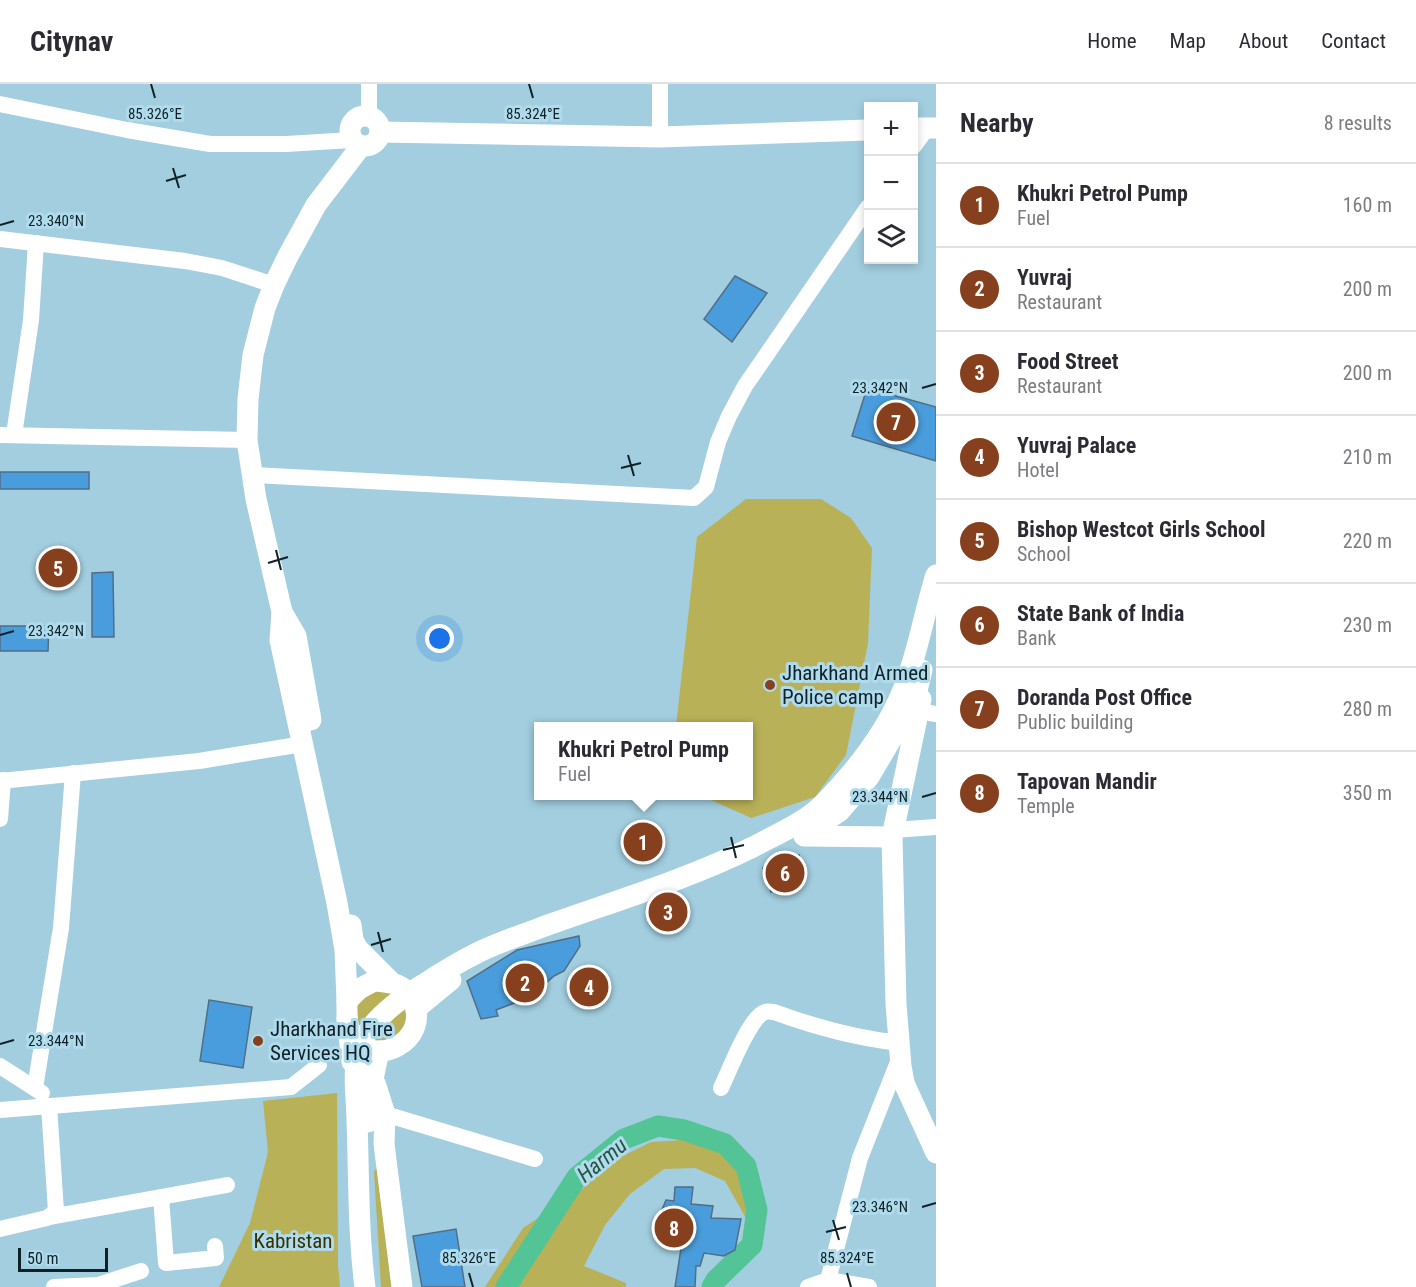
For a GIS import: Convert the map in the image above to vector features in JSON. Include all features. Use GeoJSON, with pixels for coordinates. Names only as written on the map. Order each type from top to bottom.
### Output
{"type":"FeatureCollection","features":[{"type":"Feature","properties":{"kind":"main road"},"geometry":{"type":"LineString","coordinates":[[364,1287],[354,1205],[352,1051],[337,903],[280,640],[282,612],[252,475],[247,441],[248,399],[254,355],[265,308],[274,285],[316,205],[357,143],[371,145],[376,142],[374,124],[660,137],[864,130]]}},
{"type":"Feature","properties":{"kind":"main road"},"geometry":{"type":"LineString","coordinates":[[347,1001],[359,989],[374,981],[394,983],[411,980],[439,962],[482,944],[593,902],[682,872],[791,820],[823,799],[871,740],[900,686],[936,564]]}},
{"type":"Feature","properties":{"kind":"main road"},"geometry":{"type":"LineString","coordinates":[[364,1287],[358,1176],[356,1073],[357,1056],[366,1035],[391,1008],[411,992],[478,952],[588,910],[671,883],[718,863],[795,825],[826,802],[875,742],[902,692],[936,575]]}},
{"type":"Feature","properties":{"kind":"main road"},"geometry":{"type":"LineString","coordinates":[[372,1287],[364,1195],[364,1110],[366,1064],[378,1036],[409,1005],[472,963],[506,947],[691,882],[735,864],[799,832],[831,808],[866,770],[907,703],[936,602]]}},
{"type":"Feature","properties":{"kind":"main road"},"geometry":{"type":"LineString","coordinates":[[282,612],[296,636],[353,940],[358,949],[394,983],[410,994],[417,1008],[416,1024],[409,1039],[396,1048],[379,1051],[364,1046],[352,1035],[347,1001]]}},
{"type":"Feature","properties":{"kind":"main road"},"geometry":{"type":"LineString","coordinates":[[417,1008],[454,978],[528,941],[584,926],[700,885],[804,836],[840,811],[869,777],[915,699],[936,617]]}},
{"type":"Feature","properties":{"kind":"main road"},"geometry":{"type":"LineString","coordinates":[[926,653],[928,713],[892,834],[899,1050],[904,1083],[928,1118],[936,1153]]}},
{"type":"Feature","properties":{"kind":"main road"},"geometry":{"type":"LineString","coordinates":[[804,836],[892,834]]}},
{"type":"Feature","properties":{"kind":"main road"},"geometry":{"type":"LineString","coordinates":[[372,1287],[368,1210],[369,1113],[379,1051]]}},
{"type":"Feature","properties":{"kind":"main road"},"geometry":{"type":"LineString","coordinates":[[374,1079],[385,1114],[384,1144],[402,1287]]}},
{"type":"Feature","properties":{"kind":"street"},"geometry":{"type":"LineString","coordinates":[[369,84],[374,124]]}},
{"type":"Feature","properties":{"kind":"street"},"geometry":{"type":"LineString","coordinates":[[660,84],[660,137]]}},
{"type":"Feature","properties":{"kind":"street"},"geometry":{"type":"LineString","coordinates":[[0,104],[210,144],[357,143]]}},
{"type":"Feature","properties":{"kind":"street"},"geometry":{"type":"LineString","coordinates":[[252,475],[694,498],[706,487],[723,429],[745,386],[866,210]]}},
{"type":"Feature","properties":{"kind":"street"},"geometry":{"type":"LineString","coordinates":[[0,239],[185,261],[222,268],[274,285]]}},
{"type":"Feature","properties":{"kind":"street"},"geometry":{"type":"LineString","coordinates":[[36,243],[31,320],[7,435],[247,441]]}},
{"type":"Feature","properties":{"kind":"street"},"geometry":{"type":"LineString","coordinates":[[282,612],[344,908],[355,984],[357,1056]]}},
{"type":"Feature","properties":{"kind":"street"},"geometry":{"type":"LineString","coordinates":[[0,819],[2,781],[199,761],[303,744]]}},
{"type":"Feature","properties":{"kind":"street"},"geometry":{"type":"LineString","coordinates":[[35,1088],[61,928],[73,773]]}},
{"type":"Feature","properties":{"kind":"street"},"geometry":{"type":"LineString","coordinates":[[892,834],[936,827]]}},
{"type":"Feature","properties":{"kind":"street"},"geometry":{"type":"LineString","coordinates":[[722,1088],[750,1029],[757,1018],[766,1011],[899,1050],[860,1158],[828,1280]]}},
{"type":"Feature","properties":{"kind":"street"},"geometry":{"type":"LineString","coordinates":[[0,1110],[291,1086],[319,1065]]}},
{"type":"Feature","properties":{"kind":"street"},"geometry":{"type":"LineString","coordinates":[[0,1066],[35,1088],[54,1106],[57,1205],[56,1211],[50,1217]]}},
{"type":"Feature","properties":{"kind":"street"},"geometry":{"type":"LineString","coordinates":[[385,1114],[535,1159]]}},
{"type":"Feature","properties":{"kind":"street"},"geometry":{"type":"LineString","coordinates":[[0,1229],[50,1217],[227,1185]]}},
{"type":"Feature","properties":{"kind":"street"},"geometry":{"type":"LineString","coordinates":[[162,1197],[166,1263],[216,1258],[215,1246]]}},
{"type":"Feature","properties":{"kind":"street"},"geometry":{"type":"LineString","coordinates":[[54,1287],[98,1285],[141,1271]]}},
{"type":"Feature","properties":{"kind":"street"},"geometry":{"type":"LineString","coordinates":[[808,1287],[828,1280],[869,1287]]}},
{"type":"Feature","properties":{"kind":"green space","name":"Jharkhand Armed Police camp"},"geometry":{"type":"Polygon","coordinates":[[[746,499],[821,499],[851,518],[872,548],[868,643],[846,755],[815,797],[751,818],[711,800],[753,800],[753,722],[676,722],[697,537],[746,499]]]}},
{"type":"Feature","properties":{"kind":"green space"},"geometry":{"type":"Polygon","coordinates":[[[376,987],[401,996],[408,1022],[391,1042],[364,1040],[352,1010],[376,987]]]}},
{"type":"Feature","properties":{"kind":"green space","name":"Kabristan"},"geometry":{"type":"Polygon","coordinates":[[[337,1093],[340,1287],[219,1287],[250,1223],[268,1152],[263,1101],[337,1093]]]}},
{"type":"Feature","properties":{"kind":"green space"},"geometry":{"type":"Polygon","coordinates":[[[682,1140],[715,1147],[736,1165],[747,1185],[754,1209],[751,1227],[725,1181],[695,1168],[664,1169],[630,1194],[605,1225],[584,1266],[626,1283],[626,1287],[485,1287],[523,1228],[582,1189],[617,1159],[651,1142],[682,1140]]]}},
{"type":"Feature","properties":{"kind":"green space"},"geometry":{"type":"Polygon","coordinates":[[[379,1164],[395,1287],[381,1287],[374,1172],[379,1164]]]}},
{"type":"Feature","properties":{"kind":"building"},"geometry":{"type":"Polygon","coordinates":[[[735,276],[767,293],[732,342],[704,319],[735,276]]]}},
{"type":"Feature","properties":{"kind":"building"},"geometry":{"type":"Polygon","coordinates":[[[867,388],[936,407],[936,461],[852,436],[867,388]]]}},
{"type":"Feature","properties":{"kind":"building"},"geometry":{"type":"Polygon","coordinates":[[[0,472],[89,472],[89,489],[0,489],[0,472]]]}},
{"type":"Feature","properties":{"kind":"building"},"geometry":{"type":"Polygon","coordinates":[[[113,572],[114,637],[92,637],[92,573],[113,572]]]}},
{"type":"Feature","properties":{"kind":"building"},"geometry":{"type":"Polygon","coordinates":[[[0,626],[49,626],[48,651],[0,651],[0,626]]]}},
{"type":"Feature","properties":{"kind":"building"},"geometry":{"type":"Polygon","coordinates":[[[799,855],[806,878],[771,892],[763,868],[799,855]]]}},
{"type":"Feature","properties":{"kind":"building"},"geometry":{"type":"Polygon","coordinates":[[[579,936],[580,946],[564,971],[554,976],[530,997],[496,1010],[498,1016],[481,1019],[467,981],[517,950],[579,936]]]}},
{"type":"Feature","properties":{"kind":"building"},"geometry":{"type":"Polygon","coordinates":[[[209,1000],[252,1007],[243,1068],[200,1061],[209,1000]]]}},
{"type":"Feature","properties":{"kind":"building"},"geometry":{"type":"Polygon","coordinates":[[[675,1187],[693,1187],[691,1204],[713,1206],[711,1218],[741,1219],[735,1250],[724,1256],[704,1253],[700,1266],[696,1266],[695,1287],[675,1287],[685,1223],[667,1219],[669,1212],[661,1212],[666,1200],[674,1201],[675,1187]]]}},
{"type":"Feature","properties":{"kind":"building"},"geometry":{"type":"Polygon","coordinates":[[[456,1229],[465,1287],[422,1287],[413,1236],[456,1229]]]}},
{"type":"Feature","properties":{"kind":"waterway","name":"Harmu"},"geometry":{"type":"LineString","coordinates":[[506,1287],[577,1177],[624,1139],[658,1126],[684,1130],[725,1144],[746,1166],[757,1210],[752,1245],[716,1280],[712,1287]]}},
{"type":"Feature","properties":{"kind":"place","name":"Doranda Post Office"},"geometry":{"type":"Point","coordinates":[896,422]}},
{"type":"Feature","properties":{"kind":"place","name":"Bishop Westcot Girls School"},"geometry":{"type":"Point","coordinates":[58,568]}},
{"type":"Feature","properties":{"kind":"place","name":"Jharkhand Armed Police camp"},"geometry":{"type":"Point","coordinates":[770,685]}},
{"type":"Feature","properties":{"kind":"place","name":"Khukri Petrol Pump"},"geometry":{"type":"Point","coordinates":[643,842]}},
{"type":"Feature","properties":{"kind":"place","name":"State Bank of India"},"geometry":{"type":"Point","coordinates":[785,873]}},
{"type":"Feature","properties":{"kind":"place","name":"Food Street"},"geometry":{"type":"Point","coordinates":[668,912]}},
{"type":"Feature","properties":{"kind":"place","name":"Yuvraj"},"geometry":{"type":"Point","coordinates":[525,983]}},
{"type":"Feature","properties":{"kind":"place","name":"Yuvraj Palace"},"geometry":{"type":"Point","coordinates":[589,987]}},
{"type":"Feature","properties":{"kind":"place","name":"Jharkhand Fire Services HQ"},"geometry":{"type":"Point","coordinates":[258,1041]}},
{"type":"Feature","properties":{"kind":"place","name":"Tapovan Mandir"},"geometry":{"type":"Point","coordinates":[674,1228]}}]}
